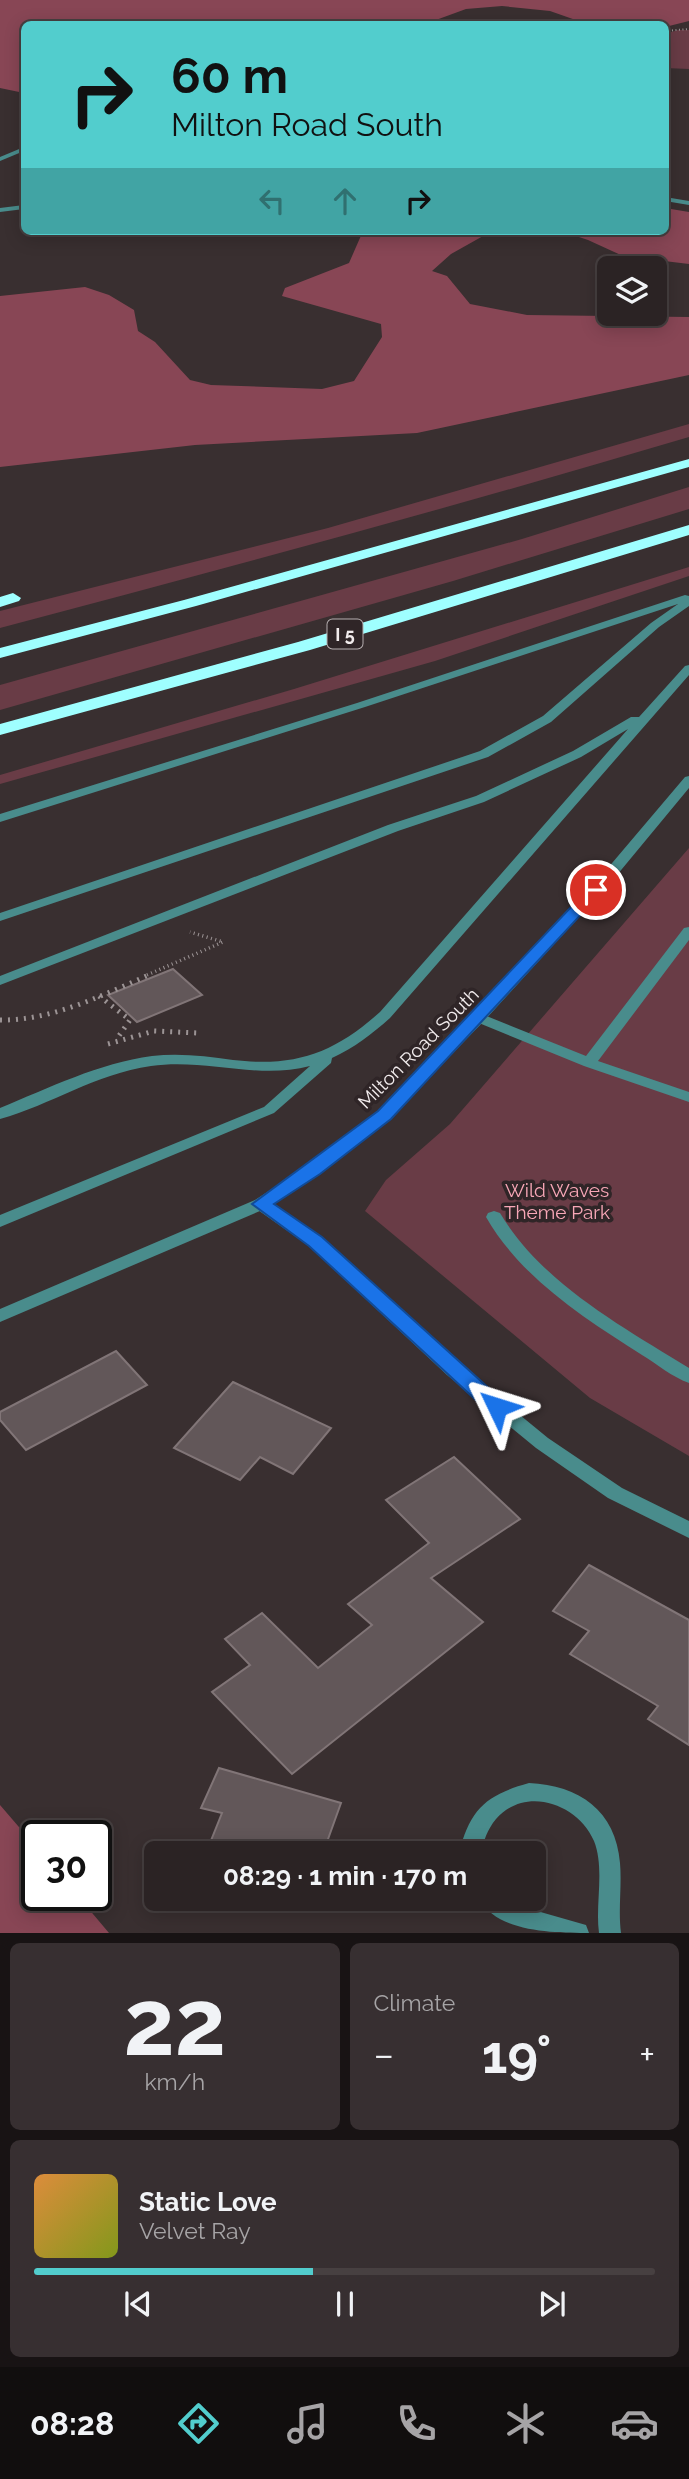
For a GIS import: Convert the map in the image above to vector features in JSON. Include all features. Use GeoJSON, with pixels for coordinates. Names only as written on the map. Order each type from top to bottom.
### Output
{"type":"FeatureCollection","features":[{"type":"Feature","properties":{"kind":"highway"},"geometry":{"type":"LineString","coordinates":[[0,653],[190,603],[689,463]]}},
{"type":"Feature","properties":{"kind":"highway","name":"I 5"},"geometry":{"type":"LineString","coordinates":[[0,730],[304,646],[689,530]]}},
{"type":"Feature","properties":{"kind":"street"},"geometry":{"type":"LineString","coordinates":[[0,159],[21,150]]}},
{"type":"Feature","properties":{"kind":"street"},"geometry":{"type":"LineString","coordinates":[[669,200],[689,203]]}},
{"type":"Feature","properties":{"kind":"street"},"geometry":{"type":"LineString","coordinates":[[0,210],[21,207]]}},
{"type":"Feature","properties":{"kind":"street"},"geometry":{"type":"LineString","coordinates":[[0,818],[689,599]]}},
{"type":"Feature","properties":{"kind":"street"},"geometry":{"type":"LineString","coordinates":[[0,917],[484,754],[547,719],[689,599]]}},
{"type":"Feature","properties":{"kind":"street"},"geometry":{"type":"LineString","coordinates":[[0,1114],[101,1075],[148,1061],[193,1059],[263,1068],[309,1062],[350,1045],[384,1015],[689,668]]}},
{"type":"Feature","properties":{"kind":"street"},"geometry":{"type":"LineString","coordinates":[[0,981],[393,828],[480,799],[577,754],[623,729],[674,684]]}},
{"type":"Feature","properties":{"kind":"street","name":"Milton Road South"},"geometry":{"type":"LineString","coordinates":[[0,1316],[261,1204],[313,1170],[385,1115],[479,1018],[612,872],[689,780]]}},
{"type":"Feature","properties":{"kind":"street"},"geometry":{"type":"LineString","coordinates":[[589,1063],[689,931]]}},
{"type":"Feature","properties":{"kind":"street"},"geometry":{"type":"LineString","coordinates":[[479,1018],[589,1063],[689,1097]]}},
{"type":"Feature","properties":{"kind":"street"},"geometry":{"type":"LineString","coordinates":[[0,1221],[269,1110],[332,1054]]}},
{"type":"Feature","properties":{"kind":"street"},"geometry":{"type":"LineString","coordinates":[[261,1204],[315,1242],[453,1370],[542,1443],[615,1493],[689,1530]]}},
{"type":"Feature","properties":{"kind":"street"},"geometry":{"type":"LineString","coordinates":[[494,1217],[499,1232],[511,1245],[564,1292],[611,1328],[689,1376]]}},
{"type":"Feature","properties":{"kind":"street"},"geometry":{"type":"LineString","coordinates":[[474,1841],[477,1830],[499,1801],[510,1796],[541,1791],[568,1799],[594,1819],[606,1844],[610,1933]]}},
{"type":"Feature","properties":{"kind":"street"},"geometry":{"type":"LineString","coordinates":[[508,1911],[530,1921],[578,1933]]}},
{"type":"Feature","properties":{"kind":"path"},"geometry":{"type":"LineString","coordinates":[[669,31],[689,29]]}},
{"type":"Feature","properties":{"kind":"path"},"geometry":{"type":"LineString","coordinates":[[99,996],[130,1020],[116,1041]]}},
{"type":"Feature","properties":{"kind":"green space"},"geometry":{"type":"Polygon","coordinates":[[[689,30],[689,69],[669,68],[669,33],[689,30]]]}},
{"type":"Feature","properties":{"kind":"green space"},"geometry":{"type":"Polygon","coordinates":[[[689,424],[689,437],[259,559],[0,628],[0,611],[328,528],[689,424]]]}},
{"type":"Feature","properties":{"kind":"green space"},"geometry":{"type":"Polygon","coordinates":[[[689,487],[689,509],[453,581],[0,710],[0,685],[522,539],[689,487]]]}},
{"type":"Feature","properties":{"kind":"green space"},"geometry":{"type":"Polygon","coordinates":[[[689,567],[689,576],[435,661],[0,784],[0,775],[294,689],[689,567]]]}},
{"type":"Feature","properties":{"kind":"green space","name":"Wild Waves Theme Park"},"geometry":{"type":"Polygon","coordinates":[[[689,848],[689,1456],[590,1398],[365,1211],[386,1180],[450,1124],[689,848]]]}},
{"type":"Feature","properties":{"kind":"shaded area"},"geometry":{"type":"Polygon","coordinates":[[[0,0],[689,0],[689,21],[669,26],[669,21],[578,21],[550,11],[502,6],[466,9],[433,21],[21,21],[21,92],[0,88],[0,0]]]}},
{"type":"Feature","properties":{"kind":"shaded area"},"geometry":{"type":"Polygon","coordinates":[[[669,209],[689,212],[689,264],[667,261],[667,256],[623,256],[573,235],[669,235],[669,209]]]}},
{"type":"Feature","properties":{"kind":"shaded area"},"geometry":{"type":"Polygon","coordinates":[[[361,235],[485,235],[451,254],[432,271],[447,276],[470,304],[527,315],[597,316],[597,326],[667,326],[667,317],[689,317],[689,375],[417,433],[195,445],[0,467],[0,296],[85,287],[109,295],[134,310],[138,331],[155,342],[190,380],[211,385],[322,389],[354,381],[382,337],[381,324],[282,296],[285,288],[349,263],[361,235]]]}},
{"type":"Feature","properties":{"kind":"shaded area"},"geometry":{"type":"Polygon","coordinates":[[[0,1805],[21,1829],[21,1911],[90,1911],[109,1933],[0,1933],[0,1805]]]}},
{"type":"Feature","properties":{"kind":"building"},"geometry":{"type":"Polygon","coordinates":[[[173,969],[202,995],[137,1022],[108,995],[173,969]]]}},
{"type":"Feature","properties":{"kind":"building"},"geometry":{"type":"Polygon","coordinates":[[[116,1351],[147,1385],[26,1450],[0,1420],[0,1412],[116,1351]]]}},
{"type":"Feature","properties":{"kind":"building"},"geometry":{"type":"Polygon","coordinates":[[[233,1382],[331,1428],[293,1474],[260,1457],[240,1480],[174,1448],[233,1382]]]}},
{"type":"Feature","properties":{"kind":"building"},"geometry":{"type":"Polygon","coordinates":[[[454,1457],[520,1519],[431,1578],[483,1622],[292,1774],[212,1692],[250,1665],[225,1639],[262,1613],[318,1668],[372,1625],[348,1604],[429,1543],[386,1500],[454,1457]]]}},
{"type":"Feature","properties":{"kind":"building"},"geometry":{"type":"Polygon","coordinates":[[[589,1565],[689,1620],[689,1745],[648,1719],[658,1706],[570,1654],[589,1631],[553,1611],[589,1565]]]}},
{"type":"Feature","properties":{"kind":"building"},"geometry":{"type":"Polygon","coordinates":[[[219,1768],[341,1803],[327,1841],[211,1841],[222,1813],[201,1808],[219,1768]]]}},
{"type":"Feature","properties":{"kind":"route"},"geometry":{"type":"LineString","coordinates":[[497,1407],[453,1370],[315,1242],[261,1204],[313,1170],[385,1115],[479,1018],[596,890]]}}]}
